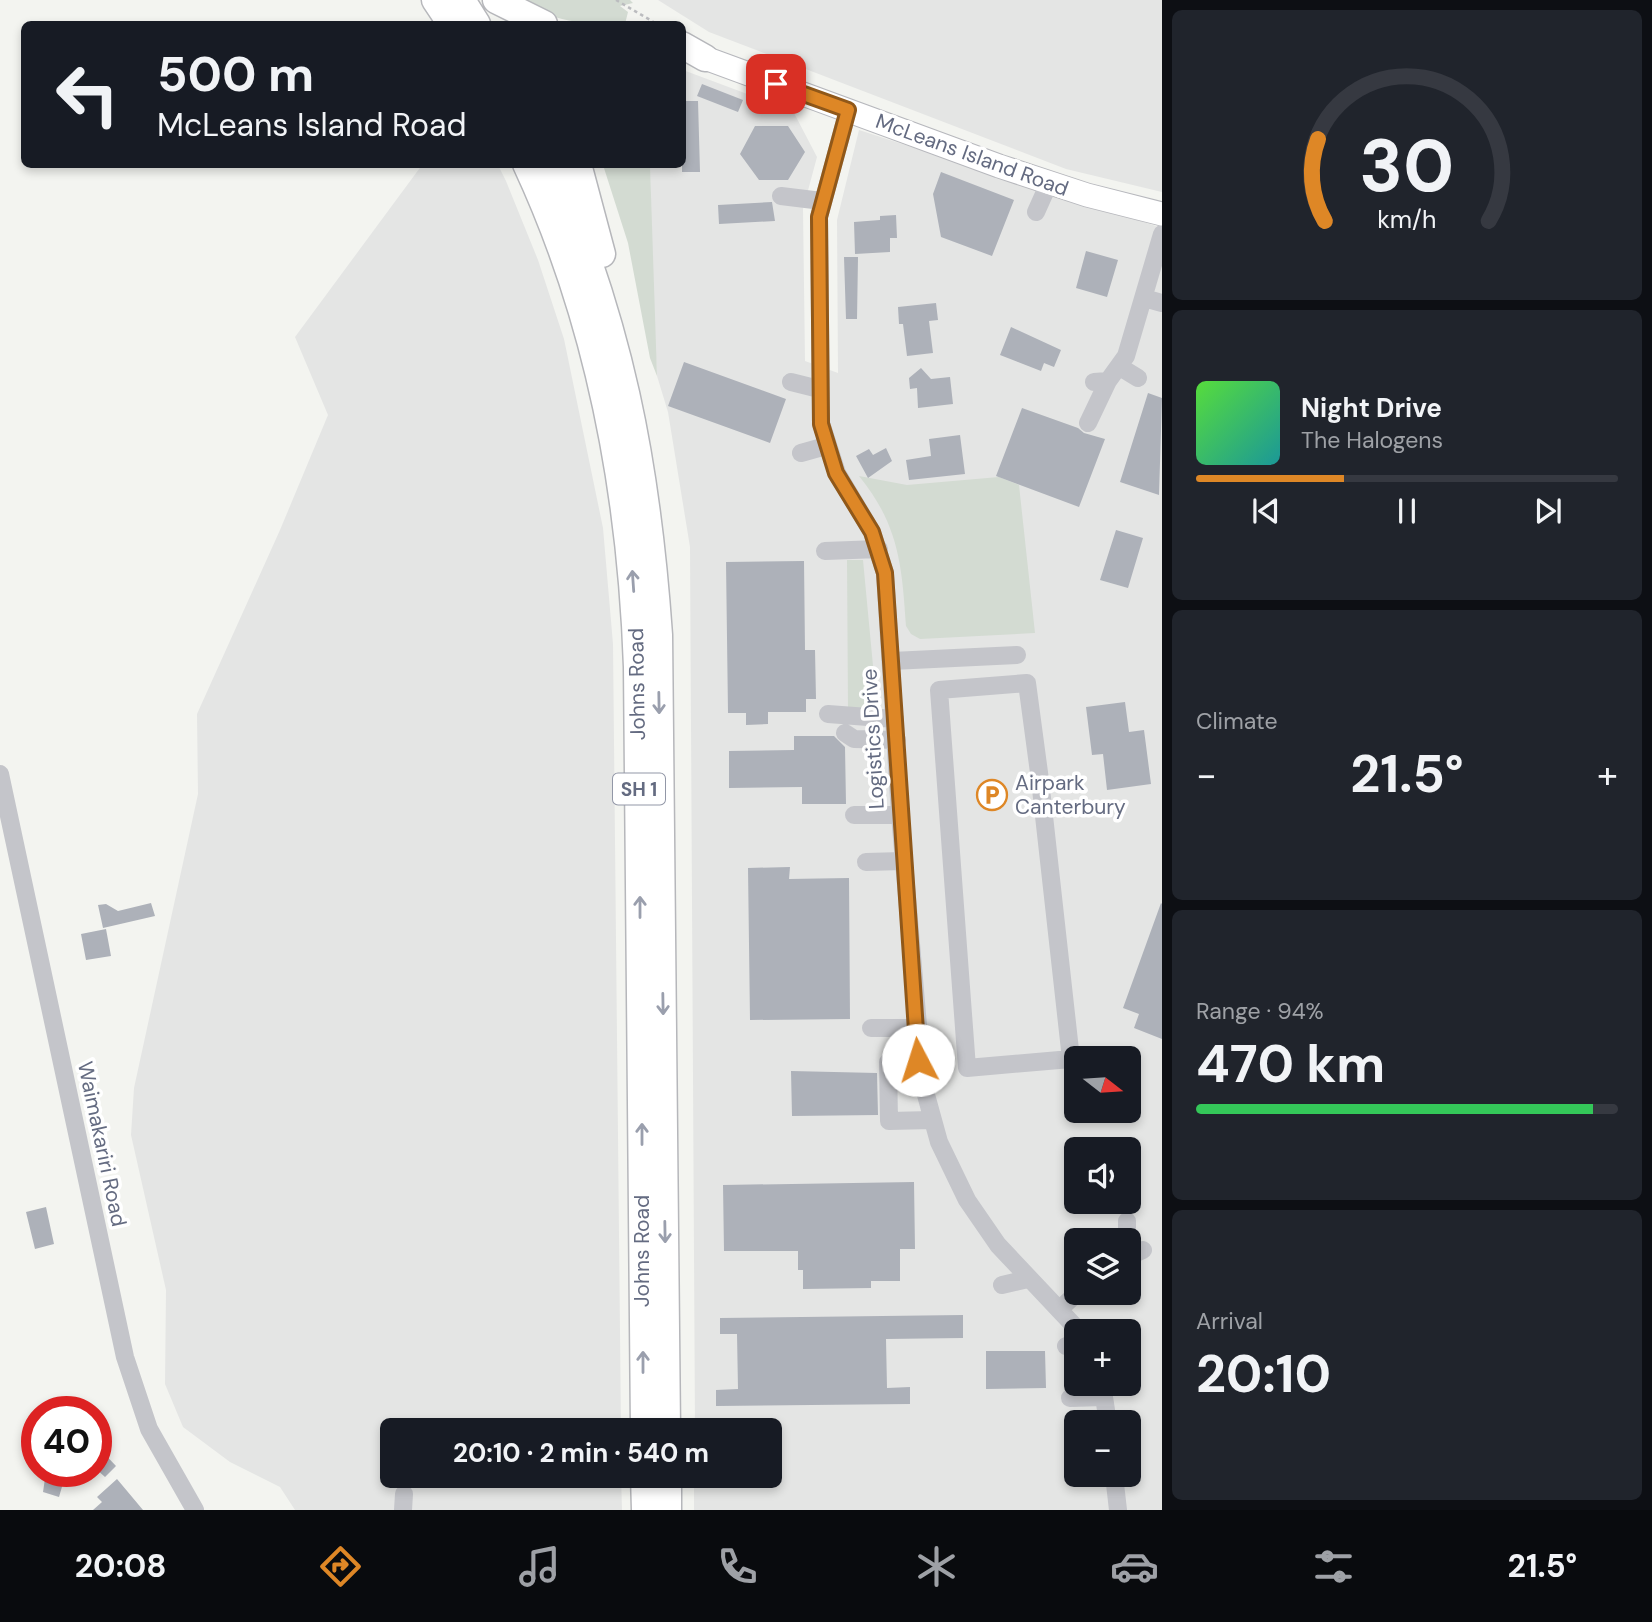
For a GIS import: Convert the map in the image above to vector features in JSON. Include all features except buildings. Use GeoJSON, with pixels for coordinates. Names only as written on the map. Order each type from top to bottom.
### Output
{"type":"FeatureCollection","features":[{"type":"Feature","properties":{"kind":"highway"},"geometry":{"type":"LineString","coordinates":[[435,0],[449,21]]}},
{"type":"Feature","properties":{"kind":"highway"},"geometry":{"type":"LineString","coordinates":[[462,0],[475,21]]}},
{"type":"Feature","properties":{"kind":"highway"},"geometry":{"type":"LineString","coordinates":[[496,0],[518,14],[536,21]]}},
{"type":"Feature","properties":{"kind":"highway","name":"Johns Road"},"geometry":{"type":"LineString","coordinates":[[528,168],[555,232],[590,334],[612,426],[631,549],[638,667],[644,1418]]}},
{"type":"Feature","properties":{"kind":"highway","name":"Johns Road"},"geometry":{"type":"LineString","coordinates":[[553,168],[596,280],[624,375],[644,480],[659,635],[667,1418]]}},
{"type":"Feature","properties":{"kind":"highway"},"geometry":{"type":"LineString","coordinates":[[579,168],[627,349],[651,455],[660,513],[659,635]]}},
{"type":"Feature","properties":{"kind":"highway"},"geometry":{"type":"LineString","coordinates":[[644,1488],[645,1510]]}},
{"type":"Feature","properties":{"kind":"highway"},"geometry":{"type":"LineString","coordinates":[[668,1488],[668,1510]]}},
{"type":"Feature","properties":{"kind":"main road","name":"McLeans Island Road"},"geometry":{"type":"LineString","coordinates":[[690,52],[1049,183],[1162,214]]}},
{"type":"Feature","properties":{"kind":"street","name":"Logistics Drive"},"geometry":{"type":"LineString","coordinates":[[848,110],[822,201],[818,236],[819,389],[826,446],[836,473],[865,518],[879,549],[885,573],[918,1060],[932,1120],[952,1172],[967,1200],[998,1245],[1069,1319]]}},
{"type":"Feature","properties":{"kind":"street"},"geometry":{"type":"LineString","coordinates":[[1036,212],[1049,183]]}},
{"type":"Feature","properties":{"kind":"street"},"geometry":{"type":"LineString","coordinates":[[781,196],[822,201]]}},
{"type":"Feature","properties":{"kind":"street"},"geometry":{"type":"LineString","coordinates":[[1088,423],[1144,298],[1162,234]]}},
{"type":"Feature","properties":{"kind":"street"},"geometry":{"type":"LineString","coordinates":[[1144,298],[1162,303]]}},
{"type":"Feature","properties":{"kind":"street"},"geometry":{"type":"LineString","coordinates":[[1108,377],[1138,378]]}},
{"type":"Feature","properties":{"kind":"street"},"geometry":{"type":"LineString","coordinates":[[791,382],[819,389]]}},
{"type":"Feature","properties":{"kind":"street"},"geometry":{"type":"LineString","coordinates":[[801,453],[826,446]]}},
{"type":"Feature","properties":{"kind":"street"},"geometry":{"type":"LineString","coordinates":[[825,551],[879,549]]}},
{"type":"Feature","properties":{"kind":"street"},"geometry":{"type":"LineString","coordinates":[[891,661],[1017,654]]}},
{"type":"Feature","properties":{"kind":"street"},"geometry":{"type":"LineString","coordinates":[[1027,683],[1041,780],[1071,1059],[967,1068],[939,690],[1027,683]]}},
{"type":"Feature","properties":{"kind":"street"},"geometry":{"type":"LineString","coordinates":[[828,714],[895,719]]}},
{"type":"Feature","properties":{"kind":"street"},"geometry":{"type":"LineString","coordinates":[[845,733],[854,738],[897,740]]}},
{"type":"Feature","properties":{"kind":"street","name":"Waimakariri Road"},"geometry":{"type":"LineString","coordinates":[[0,774],[125,1357],[149,1429],[195,1510]]}},
{"type":"Feature","properties":{"kind":"street"},"geometry":{"type":"LineString","coordinates":[[854,815],[900,815]]}},
{"type":"Feature","properties":{"kind":"street"},"geometry":{"type":"LineString","coordinates":[[866,862],[903,861]]}},
{"type":"Feature","properties":{"kind":"street"},"geometry":{"type":"LineString","coordinates":[[870,1028],[916,1028]]}},
{"type":"Feature","properties":{"kind":"street"},"geometry":{"type":"LineString","coordinates":[[918,1060],[888,1062],[889,1121],[932,1120]]}},
{"type":"Feature","properties":{"kind":"street"},"geometry":{"type":"LineString","coordinates":[[1127,1221],[1127,1228]]}},
{"type":"Feature","properties":{"kind":"street"},"geometry":{"type":"LineString","coordinates":[[1002,1285],[1028,1279]]}},
{"type":"Feature","properties":{"kind":"street"},"geometry":{"type":"LineString","coordinates":[[1060,1308],[1064,1304]]}},
{"type":"Feature","properties":{"kind":"street"},"geometry":{"type":"LineString","coordinates":[[1070,1398],[1078,1396]]}},
{"type":"Feature","properties":{"kind":"street"},"geometry":{"type":"LineString","coordinates":[[1115,1487],[1118,1510]]}},
{"type":"Feature","properties":{"kind":"path"},"geometry":{"type":"LineString","coordinates":[[616,0],[652,21]]}},
{"type":"Feature","properties":{"kind":"shaded area"},"geometry":{"type":"Polygon","coordinates":[[[515,0],[630,0],[633,3],[620,6],[628,12],[626,21],[574,21],[542,13],[515,0]]]}},
{"type":"Feature","properties":{"kind":"shaded area"},"geometry":{"type":"Polygon","coordinates":[[[658,0],[1162,0],[1162,192],[1066,169],[709,32],[658,0]]]}},
{"type":"Feature","properties":{"kind":"shaded area"},"geometry":{"type":"Polygon","coordinates":[[[686,71],[793,111],[817,157],[803,209],[805,361],[838,373],[837,220],[859,130],[1162,228],[1162,1510],[694,1510],[694,1488],[782,1488],[782,1418],[695,1418],[690,547],[668,412],[657,376],[651,268],[650,168],[686,168],[686,71]]]}},
{"type":"Feature","properties":{"kind":"shaded area"},"geometry":{"type":"Polygon","coordinates":[[[420,168],[500,168],[538,260],[564,339],[603,528],[613,644],[621,1418],[380,1418],[380,1488],[621,1488],[622,1510],[295,1510],[280,1487],[230,1462],[183,1427],[165,1384],[166,1290],[131,1135],[134,1088],[198,794],[197,714],[280,530],[328,415],[295,337],[420,168]]]}},
{"type":"Feature","properties":{"kind":"shaded area"},"geometry":{"type":"Polygon","coordinates":[[[604,168],[650,168],[657,376],[650,358],[628,243],[604,168]]]}},
{"type":"Feature","properties":{"kind":"shaded area"},"geometry":{"type":"Polygon","coordinates":[[[859,476],[907,485],[999,477],[1019,485],[1035,633],[920,639],[911,634],[906,626],[903,584],[896,547],[883,512],[859,476]]]}},
{"type":"Feature","properties":{"kind":"shaded area"},"geometry":{"type":"Polygon","coordinates":[[[847,560],[863,560],[877,708],[848,708],[847,560]]]}},
{"type":"Feature","properties":{"kind":"place","name":"Airpark Canterbury"},"geometry":{"type":"Point","coordinates":[992,795]}},
{"type":"Feature","properties":{"kind":"route"},"geometry":{"type":"LineString","coordinates":[[776,84],[848,110],[819,217],[821,424],[836,473],[872,532],[885,573],[918,1060]]}}]}
